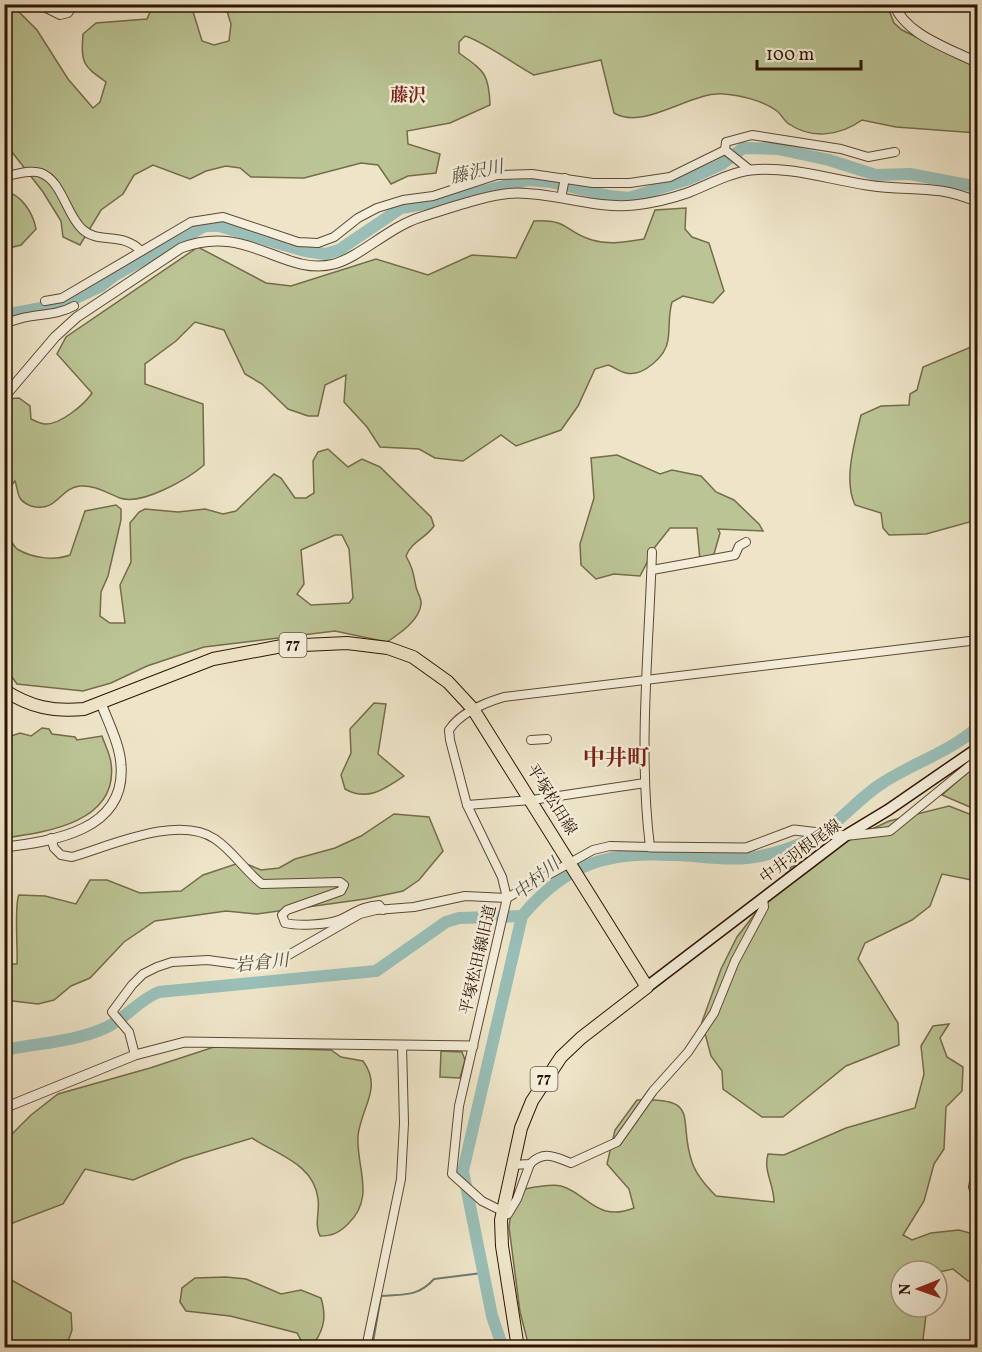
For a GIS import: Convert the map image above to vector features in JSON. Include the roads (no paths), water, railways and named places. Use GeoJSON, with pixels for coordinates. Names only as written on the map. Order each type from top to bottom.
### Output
{"type":"FeatureCollection","features":[{"type":"Feature","properties":{"kind":"main road","name":"平塚松田線"},"geometry":{"type":"LineString","coordinates":[[4,690],[20,700],[41,708],[62,711],[101,704],[213,659],[282,646],[347,643],[388,648],[413,657],[448,682],[473,709],[532,800],[646,987]]}},
{"type":"Feature","properties":{"kind":"main road","name":"中井羽根尾線"},"geometry":{"type":"LineString","coordinates":[[646,987],[763,898],[839,835],[888,810],[978,748]]}},
{"type":"Feature","properties":{"kind":"main road","name":"77"},"geometry":{"type":"LineString","coordinates":[[518,1347],[502,1246],[502,1211],[521,1128],[532,1101],[550,1072],[581,1038],[646,987]]}},
{"type":"Feature","properties":{"kind":"street"},"geometry":{"type":"LineString","coordinates":[[38,4],[60,15],[68,14],[74,4]]}},
{"type":"Feature","properties":{"kind":"street"},"geometry":{"type":"LineString","coordinates":[[894,4],[900,18],[911,27],[978,63]]}},
{"type":"Feature","properties":{"kind":"street"},"geometry":{"type":"LineString","coordinates":[[750,170],[727,151],[726,142],[752,135],[841,149],[868,157],[895,152]]}},
{"type":"Feature","properties":{"kind":"street"},"geometry":{"type":"LineString","coordinates":[[45,301],[56,301],[191,222],[210,217],[223,217],[298,242],[318,243],[334,237],[358,218],[403,200],[434,196],[510,173],[611,184],[648,181],[670,177],[727,151]]}},
{"type":"Feature","properties":{"kind":"street"},"geometry":{"type":"LineString","coordinates":[[4,397],[55,337],[77,316],[181,248],[199,240],[218,238],[239,242],[301,263],[334,264],[392,228],[419,217],[516,193],[610,205],[633,205],[686,193],[730,175],[750,170],[784,169],[867,185],[928,187],[947,190],[978,202]]}},
{"type":"Feature","properties":{"kind":"street"},"geometry":{"type":"LineString","coordinates":[[4,176],[35,172],[44,174],[57,188],[73,220],[84,231],[96,236],[124,238],[141,251]]}},
{"type":"Feature","properties":{"kind":"street"},"geometry":{"type":"LineString","coordinates":[[561,198],[566,178]]}},
{"type":"Feature","properties":{"kind":"street"},"geometry":{"type":"LineString","coordinates":[[71,292],[77,316]]}},
{"type":"Feature","properties":{"kind":"street"},"geometry":{"type":"LineString","coordinates":[[4,325],[14,320],[63,312],[75,306]]}},
{"type":"Feature","properties":{"kind":"street"},"geometry":{"type":"LineString","coordinates":[[652,570],[735,555],[739,546],[746,542]]}},
{"type":"Feature","properties":{"kind":"street"},"geometry":{"type":"LineString","coordinates":[[650,847],[645,783],[649,590],[652,552]]}},
{"type":"Feature","properties":{"kind":"street"},"geometry":{"type":"LineString","coordinates":[[473,709],[504,697],[978,640]]}},
{"type":"Feature","properties":{"kind":"street"},"geometry":{"type":"LineString","coordinates":[[4,847],[75,833],[90,827],[105,814],[117,796],[121,763],[101,704]]}},
{"type":"Feature","properties":{"kind":"street","name":"平塚松田線旧道"},"geometry":{"type":"LineString","coordinates":[[473,709],[449,730],[466,805],[502,877],[507,898],[459,1106],[451,1163],[452,1176],[479,1198],[502,1211]]}},
{"type":"Feature","properties":{"kind":"street"},"geometry":{"type":"LineString","coordinates":[[531,740],[547,739]]}},
{"type":"Feature","properties":{"kind":"street"},"geometry":{"type":"LineString","coordinates":[[135,1055],[129,1032],[112,1012],[143,974],[157,967],[172,962],[208,960],[244,965],[278,961],[360,914],[414,907],[465,896],[507,898],[593,850],[610,846],[738,849],[794,830],[839,835],[880,834],[890,831],[978,759]]}},
{"type":"Feature","properties":{"kind":"street"},"geometry":{"type":"LineString","coordinates":[[947,768],[952,770],[966,764],[970,766]]}},
{"type":"Feature","properties":{"kind":"street"},"geometry":{"type":"LineString","coordinates":[[466,805],[532,800],[645,783]]}},
{"type":"Feature","properties":{"kind":"street"},"geometry":{"type":"LineString","coordinates":[[51,838],[54,848],[61,855],[72,857],[159,831],[186,829],[214,838],[262,884],[343,882],[345,887],[341,891],[284,912],[282,918],[285,923],[337,921],[354,910],[379,904],[383,910]]}},
{"type":"Feature","properties":{"kind":"street"},"geometry":{"type":"LineString","coordinates":[[502,1211],[508,1214],[513,1208],[530,1164],[537,1156],[548,1154],[571,1164],[617,1142],[653,1091],[688,1052],[714,1013],[735,961],[764,907],[763,898]]}},
{"type":"Feature","properties":{"kind":"street"},"geometry":{"type":"LineString","coordinates":[[4,1108],[135,1055],[165,1046],[210,1041],[473,1046]]}},
{"type":"Feature","properties":{"kind":"street"},"geometry":{"type":"LineString","coordinates":[[366,1347],[401,1179],[404,1124],[402,1045]]}},
{"type":"Feature","properties":{"kind":"street"},"geometry":{"type":"LineString","coordinates":[[978,1163],[973,1187],[978,1200]]}},
{"type":"Feature","properties":{"kind":"street"},"geometry":{"type":"LineString","coordinates":[[512,1164],[530,1164]]}},
{"type":"Feature","properties":{"kind":"waterway","name":"藤沢川"},"geometry":{"type":"LineString","coordinates":[[4,315],[63,304],[101,286],[115,275],[205,226],[219,226],[305,251],[325,254],[339,250],[401,208],[447,200],[529,180],[551,182],[609,196],[629,198],[689,179],[722,164],[743,148],[778,149],[829,160],[876,175],[910,174],[978,187]]}},
{"type":"Feature","properties":{"kind":"waterway","name":"中村川"},"geometry":{"type":"LineString","coordinates":[[503,1348],[492,1316],[463,1171],[522,916],[560,880],[598,861],[642,855],[747,858],[774,853],[800,844],[831,826],[877,787],[956,743],[978,727]]}},
{"type":"Feature","properties":{"kind":"waterway","name":"岩倉川"},"geometry":{"type":"LineString","coordinates":[[4,1050],[93,1033],[119,1020],[159,992],[376,971],[446,922],[459,918],[522,916]]}},
{"type":"Feature","properties":{"kind":"waterway"},"geometry":{"type":"LineString","coordinates":[[372,1348],[381,1296],[416,1292],[434,1279],[482,1273]]}},
{"type":"Feature","properties":{"kind":"district","name":"藤沢"},"geometry":{"type":"Point","coordinates":[408,96]}},
{"type":"Feature","properties":{"kind":"district","name":"中井町"},"geometry":{"type":"Point","coordinates":[616,759]}}]}
